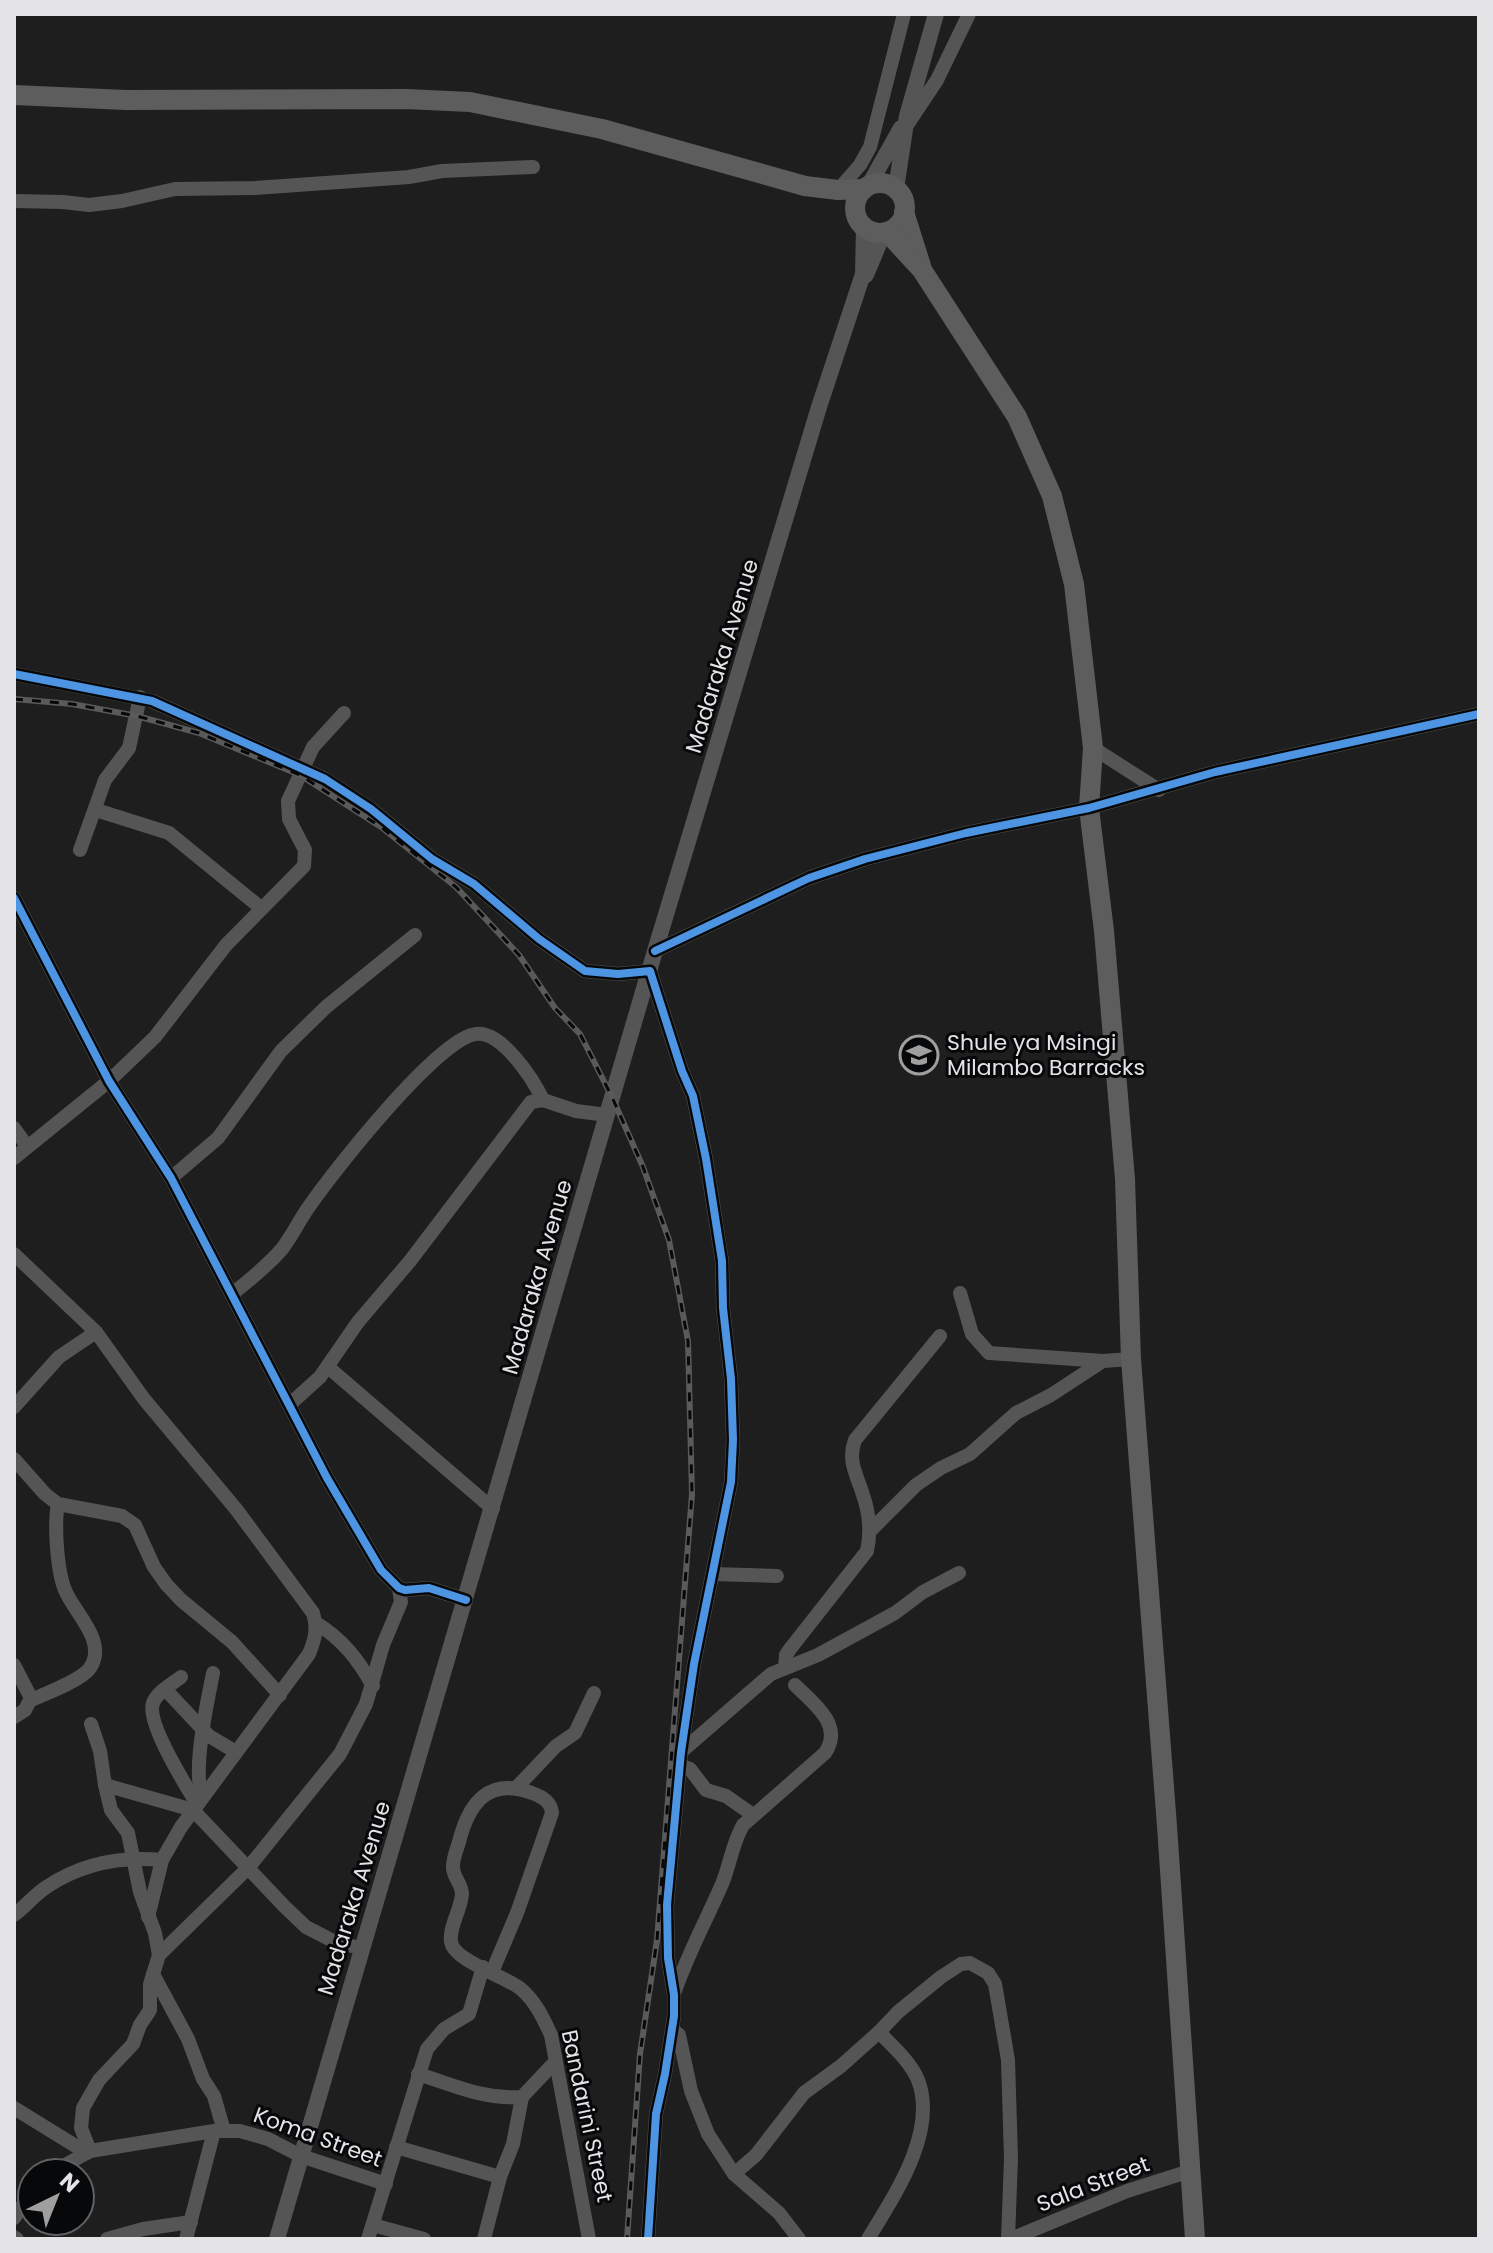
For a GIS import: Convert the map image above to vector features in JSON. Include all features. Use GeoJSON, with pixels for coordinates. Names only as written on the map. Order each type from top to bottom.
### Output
{"type":"FeatureCollection","features":[{"type":"Feature","properties":{"kind":"highway"},"geometry":{"type":"LineString","coordinates":[[14,95],[126,100],[406,99],[470,102],[602,129],[805,186],[838,190],[883,183],[896,189],[904,203],[922,270],[1017,417],[1052,496],[1074,584],[1093,748],[1089,808],[1104,931],[1125,1179],[1131,1359],[1195,2239]]}},
{"type":"Feature","properties":{"kind":"highway"},"geometry":{"type":"LineString","coordinates":[[805,186],[837,202],[922,270]]}},
{"type":"Feature","properties":{"kind":"highway"},"geometry":{"type":"LineString","coordinates":[[866,187],[858,195],[855,210],[874,229]]}},
{"type":"Feature","properties":{"kind":"highway"},"geometry":{"type":"LineString","coordinates":[[874,229],[901,221],[904,212]]}},
{"type":"Feature","properties":{"kind":"main road"},"geometry":{"type":"LineString","coordinates":[[896,189],[907,121],[936,14]]}},
{"type":"Feature","properties":{"kind":"main road"},"geometry":{"type":"LineString","coordinates":[[866,187],[907,121]]}},
{"type":"Feature","properties":{"kind":"main road","name":"Madaraka Avenue"},"geometry":{"type":"LineString","coordinates":[[277,2239],[655,951],[874,229]]}},
{"type":"Feature","properties":{"kind":"street"},"geometry":{"type":"LineString","coordinates":[[838,190],[860,165],[870,147],[904,14]]}},
{"type":"Feature","properties":{"kind":"street"},"geometry":{"type":"LineString","coordinates":[[907,121],[937,80],[969,14]]}},
{"type":"Feature","properties":{"kind":"street"},"geometry":{"type":"LineString","coordinates":[[14,201],[89,205],[175,189],[255,188],[409,177],[442,171],[533,167]]}},
{"type":"Feature","properties":{"kind":"street"},"geometry":{"type":"LineString","coordinates":[[14,674],[140,697],[325,779],[371,809],[432,859],[474,884],[530,932],[585,971],[618,974],[650,971],[693,1096],[722,1261],[733,1455],[731,1482],[694,1664],[681,1759],[667,1905],[668,1958],[674,1995],[673,2030],[656,2114],[648,2239]]}},
{"type":"Feature","properties":{"kind":"street"},"geometry":{"type":"LineString","coordinates":[[80,850],[105,780],[129,748],[140,697]]}},
{"type":"Feature","properties":{"kind":"street"},"geometry":{"type":"LineString","coordinates":[[14,1158],[109,1081],[155,1037],[226,945],[298,873],[305,861],[305,850],[287,811],[290,795],[318,739],[344,713]]}},
{"type":"Feature","properties":{"kind":"street"},"geometry":{"type":"LineString","coordinates":[[655,951],[796,884],[865,859],[966,833],[1089,808],[1215,772],[1479,714]]}},
{"type":"Feature","properties":{"kind":"street"},"geometry":{"type":"LineString","coordinates":[[1093,748],[1159,790]]}},
{"type":"Feature","properties":{"kind":"street"},"geometry":{"type":"LineString","coordinates":[[96,810],[169,833],[261,908]]}},
{"type":"Feature","properties":{"kind":"street"},"geometry":{"type":"LineString","coordinates":[[14,898],[109,1081],[171,1178],[357,1530],[381,1570],[399,1588],[401,1602],[383,1645],[373,1686],[340,1754],[248,1868],[159,1955],[153,1974],[150,2010],[133,2044],[99,2080],[83,2108],[81,2128],[88,2152]]}},
{"type":"Feature","properties":{"kind":"street"},"geometry":{"type":"LineString","coordinates":[[171,1178],[218,1138],[281,1051],[326,1007],[415,935]]}},
{"type":"Feature","properties":{"kind":"street"},"geometry":{"type":"LineString","coordinates":[[232,1294],[253,1278],[284,1246],[307,1209],[345,1159],[431,1063],[458,1040],[478,1033],[498,1041],[523,1067],[543,1100]]}},
{"type":"Feature","properties":{"kind":"street"},"geometry":{"type":"LineString","coordinates":[[289,1405],[328,1367],[358,1322],[410,1261],[531,1102],[543,1100],[576,1111],[607,1115]]}},
{"type":"Feature","properties":{"kind":"street"},"geometry":{"type":"LineString","coordinates":[[14,1128],[27,1146]]}},
{"type":"Feature","properties":{"kind":"street"},"geometry":{"type":"LineString","coordinates":[[14,1254],[96,1332],[144,1399],[236,1509],[313,1613],[316,1623],[316,1638],[309,1654],[198,1803],[162,1860],[148,1917]]}},
{"type":"Feature","properties":{"kind":"street"},"geometry":{"type":"LineString","coordinates":[[960,1293],[972,1334],[989,1353],[1103,1361],[1131,1359]]}},
{"type":"Feature","properties":{"kind":"street"},"geometry":{"type":"LineString","coordinates":[[14,1407],[53,1362],[96,1332]]}},
{"type":"Feature","properties":{"kind":"street"},"geometry":{"type":"LineString","coordinates":[[785,1668],[790,1649],[867,1551],[870,1531],[864,1498],[850,1462],[850,1452],[862,1432],[940,1336]]}},
{"type":"Feature","properties":{"kind":"street"},"geometry":{"type":"LineString","coordinates":[[870,1531],[928,1476],[970,1454],[1016,1413],[1051,1395],[1103,1361]]}},
{"type":"Feature","properties":{"kind":"street"},"geometry":{"type":"LineString","coordinates":[[328,1367],[493,1509]]}},
{"type":"Feature","properties":{"kind":"street"},"geometry":{"type":"LineString","coordinates":[[14,1459],[58,1504],[122,1516],[135,1525],[154,1567],[166,1584],[232,1642],[280,1695]]}},
{"type":"Feature","properties":{"kind":"street"},"geometry":{"type":"LineString","coordinates":[[14,1717],[25,1710],[31,1700],[86,1673],[93,1661],[92,1635],[64,1589],[56,1531],[58,1504]]}},
{"type":"Feature","properties":{"kind":"street"},"geometry":{"type":"LineString","coordinates":[[681,1759],[762,1681],[895,1613],[923,1592],[959,1573]]}},
{"type":"Feature","properties":{"kind":"street"},"geometry":{"type":"LineString","coordinates":[[713,1574],[777,1576]]}},
{"type":"Feature","properties":{"kind":"street"},"geometry":{"type":"LineString","coordinates":[[399,1588],[429,1588],[466,1600]]}},
{"type":"Feature","properties":{"kind":"street"},"geometry":{"type":"LineString","coordinates":[[316,1623],[336,1636],[350,1651],[373,1686]]}},
{"type":"Feature","properties":{"kind":"street"},"geometry":{"type":"LineString","coordinates":[[14,1665],[31,1700]]}},
{"type":"Feature","properties":{"kind":"street"},"geometry":{"type":"LineString","coordinates":[[198,1803],[202,1729],[213,1673]]}},
{"type":"Feature","properties":{"kind":"street"},"geometry":{"type":"LineString","coordinates":[[181,1677],[165,1689],[152,1706],[156,1724],[198,1803],[248,1868],[306,1927],[337,1943],[362,1948]]}},
{"type":"Feature","properties":{"kind":"street"},"geometry":{"type":"LineString","coordinates":[[674,1995],[685,1961],[723,1882],[737,1835],[753,1815],[825,1753],[832,1743],[830,1724],[795,1685]]}},
{"type":"Feature","properties":{"kind":"street"},"geometry":{"type":"LineString","coordinates":[[165,1689],[213,1740],[236,1752]]}},
{"type":"Feature","properties":{"kind":"street"},"geometry":{"type":"LineString","coordinates":[[424,2239],[371,2232],[418,2074],[432,2041],[449,2025],[460,2022],[469,2014],[487,1970],[512,1927],[552,1813],[545,1800],[516,1788],[556,1746],[575,1733],[594,1693]]}},
{"type":"Feature","properties":{"kind":"street"},"geometry":{"type":"LineString","coordinates":[[91,1724],[100,1751],[111,1810],[128,1833],[140,1892],[159,1955]]}},
{"type":"Feature","properties":{"kind":"street"},"geometry":{"type":"LineString","coordinates":[[681,1759],[706,1790],[726,1796],[753,1815]]}},
{"type":"Feature","properties":{"kind":"street"},"geometry":{"type":"LineString","coordinates":[[105,1785],[198,1803]]}},
{"type":"Feature","properties":{"kind":"street","name":"Bandarini Street"},"geometry":{"type":"LineString","coordinates":[[516,1788],[494,1790],[482,1796],[461,1832],[452,1867],[462,1891],[451,1942],[456,1951],[520,1988],[534,2001],[551,2035],[589,2239]]}},
{"type":"Feature","properties":{"kind":"street"},"geometry":{"type":"LineString","coordinates":[[14,1915],[46,1887],[70,1875],[105,1862],[132,1857],[162,1860]]}},
{"type":"Feature","properties":{"kind":"street"},"geometry":{"type":"LineString","coordinates":[[734,2174],[756,2155],[804,2093],[841,2066],[898,2012],[961,1964],[970,1963],[993,1978],[1008,2060],[1010,2239]]}},
{"type":"Feature","properties":{"kind":"street"},"geometry":{"type":"LineString","coordinates":[[153,1974],[187,2035],[204,2083],[214,2096],[219,2131],[186,2239]]}},
{"type":"Feature","properties":{"kind":"street"},"geometry":{"type":"LineString","coordinates":[[673,2030],[679,2035],[691,2091],[708,2134],[734,2174],[779,2213],[799,2239]]}},
{"type":"Feature","properties":{"kind":"street"},"geometry":{"type":"LineString","coordinates":[[868,2239],[907,2170],[917,2146],[922,2110],[922,2093],[913,2070],[879,2032]]}},
{"type":"Feature","properties":{"kind":"street"},"geometry":{"type":"LineString","coordinates":[[484,2239],[500,2177],[513,2144],[522,2097],[554,2063]]}},
{"type":"Feature","properties":{"kind":"street"},"geometry":{"type":"LineString","coordinates":[[418,2074],[468,2092],[491,2097],[522,2097]]}},
{"type":"Feature","properties":{"kind":"street"},"geometry":{"type":"LineString","coordinates":[[14,2108],[88,2152]]}},
{"type":"Feature","properties":{"kind":"street","name":"Koma Street"},"geometry":{"type":"LineString","coordinates":[[79,2157],[88,2152],[219,2131],[252,2134],[301,2156],[386,2184]]}},
{"type":"Feature","properties":{"kind":"street"},"geometry":{"type":"LineString","coordinates":[[396,2147],[500,2177]]}},
{"type":"Feature","properties":{"kind":"street","name":"Sala Street"},"geometry":{"type":"LineString","coordinates":[[1010,2239],[1127,2191],[1190,2171]]}},
{"type":"Feature","properties":{"kind":"street"},"geometry":{"type":"LineString","coordinates":[[107,2239],[143,2229],[191,2222]]}},
{"type":"Feature","properties":{"kind":"railway"},"geometry":{"type":"LineString","coordinates":[[14,699],[72,704],[137,716],[199,733],[300,775],[381,827],[456,887],[519,955],[555,1008],[580,1034],[643,1167],[669,1240],[688,1341],[692,1494],[657,1940],[640,2054],[627,2239]]}},
{"type":"Feature","properties":{"kind":"cycle path"},"geometry":{"type":"LineString","coordinates":[[14,674],[152,701],[325,779],[371,809],[432,859],[474,884],[539,939],[585,971],[618,974],[650,971],[693,1096],[706,1159],[722,1261],[733,1440],[731,1482],[694,1664],[681,1752],[667,1905],[674,2016],[656,2114],[648,2239]]}},
{"type":"Feature","properties":{"kind":"cycle path"},"geometry":{"type":"LineString","coordinates":[[655,951],[809,878],[865,859],[966,833],[1089,808],[1215,772],[1479,714]]}},
{"type":"Feature","properties":{"kind":"cycle path"},"geometry":{"type":"LineString","coordinates":[[14,898],[109,1081],[171,1178],[327,1478],[381,1570],[399,1588],[429,1588],[466,1600]]}},
{"type":"Feature","properties":{"kind":"place","name":"Shule ya Msingi Milambo Barracks"},"geometry":{"type":"Point","coordinates":[919,1055]}}]}
